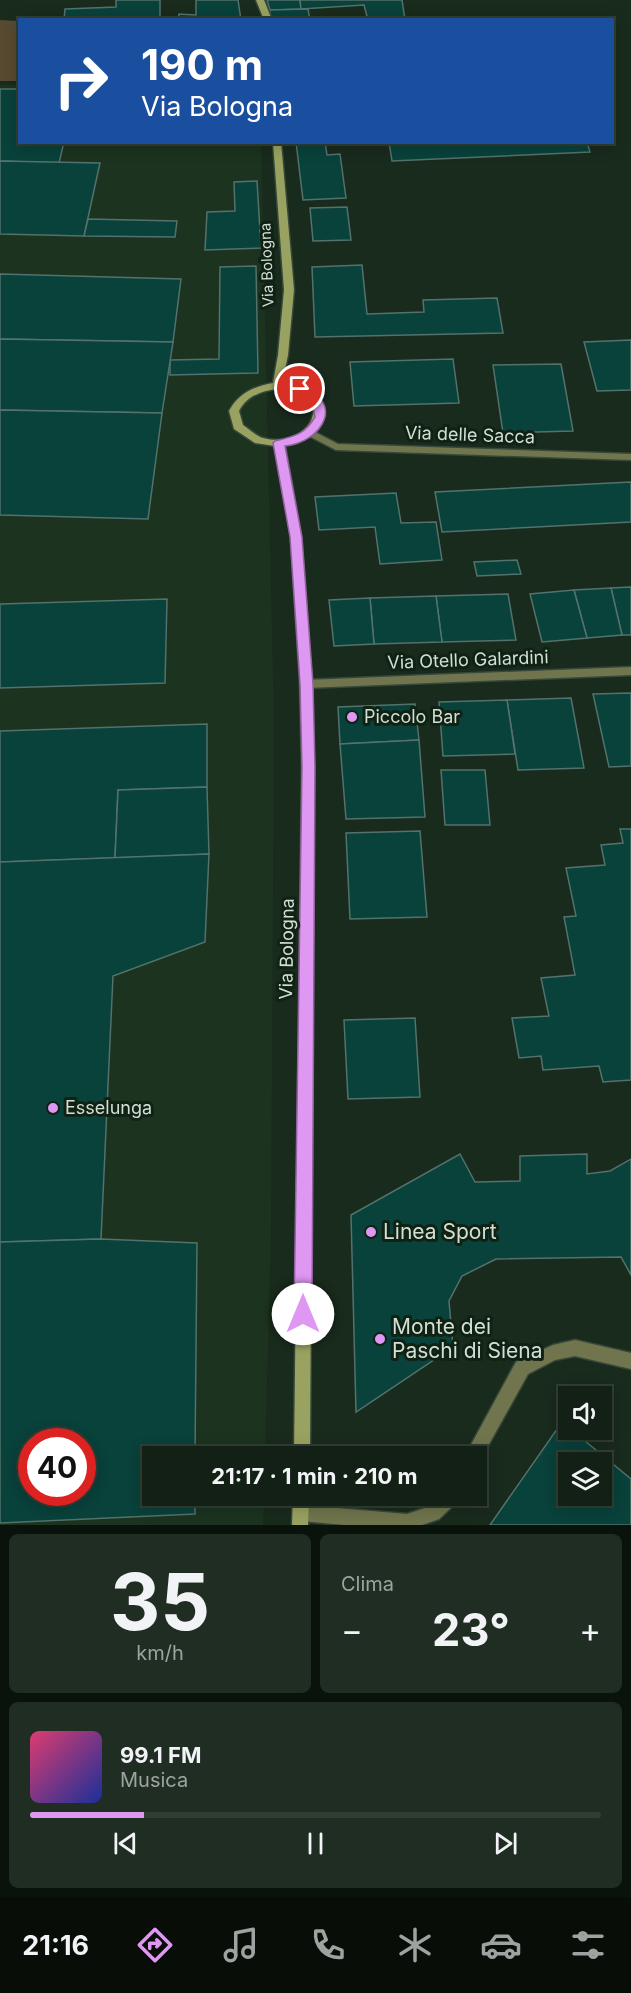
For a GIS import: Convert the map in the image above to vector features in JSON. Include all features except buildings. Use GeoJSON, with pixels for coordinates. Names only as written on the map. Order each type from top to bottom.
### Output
{"type":"FeatureCollection","features":[{"type":"Feature","properties":{"kind":"street"},"geometry":{"type":"LineString","coordinates":[[260,0],[267,18]]}},
{"type":"Feature","properties":{"kind":"street","name":"Via Bologna"},"geometry":{"type":"LineString","coordinates":[[277,144],[289,290],[283,355],[277,386]]}},
{"type":"Feature","properties":{"kind":"street"},"geometry":{"type":"LineString","coordinates":[[277,386],[300,389],[316,401],[321,409],[321,417],[311,433],[291,442],[279,443],[255,439],[238,427],[234,411],[244,396],[253,390],[277,386]]}},
{"type":"Feature","properties":{"kind":"street","name":"Via delle Sacca"},"geometry":{"type":"LineString","coordinates":[[311,433],[336,447],[631,457]]}},
{"type":"Feature","properties":{"kind":"street","name":"Via Bologna"},"geometry":{"type":"LineString","coordinates":[[279,443],[296,537],[309,767],[302,1446]]}},
{"type":"Feature","properties":{"kind":"street","name":"Via Otello Galardini"},"geometry":{"type":"LineString","coordinates":[[306,684],[631,671]]}},
{"type":"Feature","properties":{"kind":"street"},"geometry":{"type":"LineString","coordinates":[[479,1446],[522,1368],[553,1353],[575,1348],[631,1361]]}},
{"type":"Feature","properties":{"kind":"street"},"geometry":{"type":"LineString","coordinates":[[301,1519],[407,1522],[433,1514],[441,1506]]}},
{"type":"Feature","properties":{"kind":"shaded area"},"geometry":{"type":"Polygon","coordinates":[[[0,20],[18,21],[18,81],[0,81],[0,20]]]}},
{"type":"Feature","properties":{"kind":"shaded area"},"geometry":{"type":"Polygon","coordinates":[[[0,85],[18,85],[18,144],[261,144],[274,720],[271,1237],[265,1446],[142,1446],[142,1506],[264,1506],[263,1525],[0,1525],[0,85]]]}},
{"type":"Feature","properties":{"kind":"place","name":"Piccolo Bar"},"geometry":{"type":"Point","coordinates":[352,717]}},
{"type":"Feature","properties":{"kind":"place","name":"Esselunga"},"geometry":{"type":"Point","coordinates":[53,1108]}},
{"type":"Feature","properties":{"kind":"place","name":"Linea Sport"},"geometry":{"type":"Point","coordinates":[371,1232]}},
{"type":"Feature","properties":{"kind":"place","name":"Monte dei Paschi di Siena"},"geometry":{"type":"Point","coordinates":[380,1339]}},
{"type":"Feature","properties":{"kind":"route"},"geometry":{"type":"LineString","coordinates":[[300,389],[310,394],[321,409],[318,425],[302,438],[279,443],[296,537],[309,767],[303,1314]]}}]}
